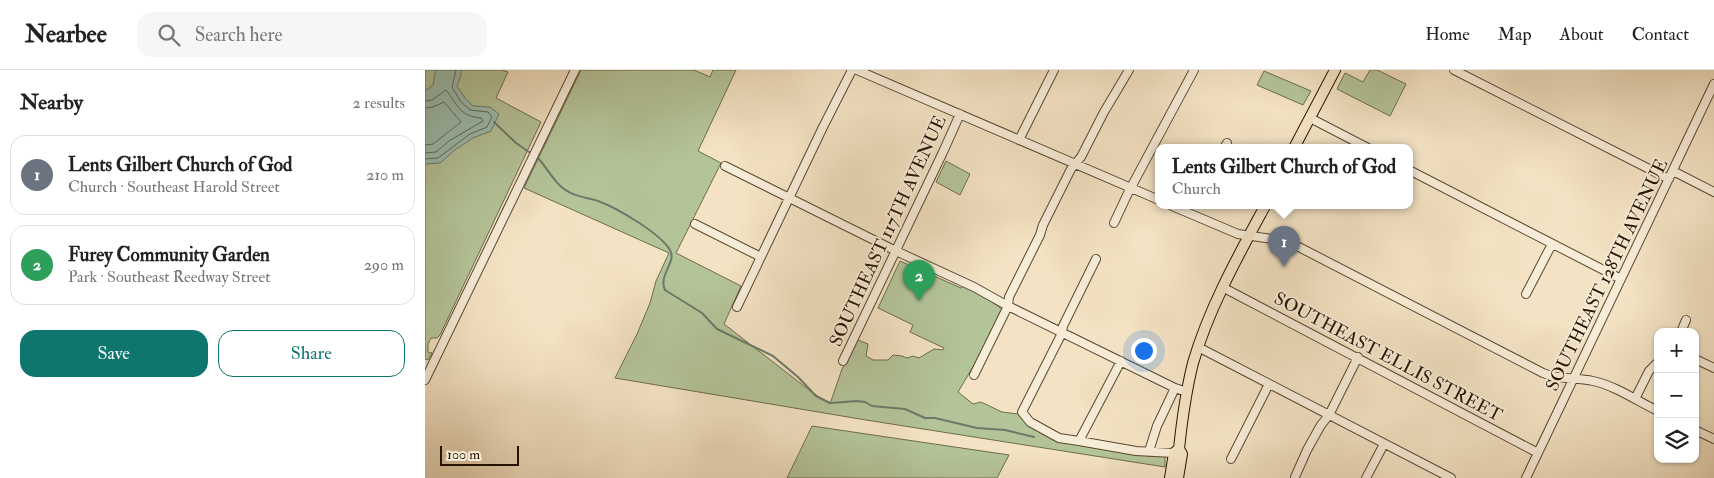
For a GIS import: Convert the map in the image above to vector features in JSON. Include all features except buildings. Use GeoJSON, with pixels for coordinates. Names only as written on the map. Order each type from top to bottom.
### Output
{"type":"FeatureCollection","features":[{"type":"Feature","properties":{"kind":"main road"},"geometry":{"type":"LineString","coordinates":[[1296,144],[1335,70]]}},
{"type":"Feature","properties":{"kind":"main road"},"geometry":{"type":"LineString","coordinates":[[1170,478],[1198,347],[1224,288],[1263,209]]}},
{"type":"Feature","properties":{"kind":"main road"},"geometry":{"type":"LineString","coordinates":[[1177,451],[1182,454],[1179,478]]}},
{"type":"Feature","properties":{"kind":"street"},"geometry":{"type":"LineString","coordinates":[[425,380],[575,70]]}},
{"type":"Feature","properties":{"kind":"street"},"geometry":{"type":"LineString","coordinates":[[737,306],[852,70]]}},
{"type":"Feature","properties":{"kind":"street"},"geometry":{"type":"LineString","coordinates":[[857,70],[873,73],[960,114],[1155,198]]}},
{"type":"Feature","properties":{"kind":"street"},"geometry":{"type":"LineString","coordinates":[[1019,140],[1054,70]]}},
{"type":"Feature","properties":{"kind":"street"},"geometry":{"type":"LineString","coordinates":[[974,375],[1008,306],[1009,297],[1071,169],[1081,157],[1104,112],[1129,70]]}},
{"type":"Feature","properties":{"kind":"street"},"geometry":{"type":"LineString","coordinates":[[1114,223],[1193,70]]}},
{"type":"Feature","properties":{"kind":"street"},"geometry":{"type":"LineString","coordinates":[[1453,70],[1669,179]]}},
{"type":"Feature","properties":{"kind":"street","name":"SOUTHEAST 128TH AVENUE"},"geometry":{"type":"LineString","coordinates":[[1526,478],[1714,84]]}},
{"type":"Feature","properties":{"kind":"street","name":"SOUTHEAST 117TH AVENUE"},"geometry":{"type":"LineString","coordinates":[[843,361],[960,114]]}},
{"type":"Feature","properties":{"kind":"street"},"geometry":{"type":"LineString","coordinates":[[1310,118],[1360,144]]}},
{"type":"Feature","properties":{"kind":"street"},"geometry":{"type":"LineString","coordinates":[[725,166],[895,251],[974,287],[1121,362],[1187,392]]}},
{"type":"Feature","properties":{"kind":"street"},"geometry":{"type":"LineString","coordinates":[[1673,171],[1714,192]]}},
{"type":"Feature","properties":{"kind":"street"},"geometry":{"type":"LineString","coordinates":[[1413,172],[1621,279]]}},
{"type":"Feature","properties":{"kind":"street"},"geometry":{"type":"LineString","coordinates":[[1179,209],[1238,234],[1279,240],[1297,246],[1534,369],[1553,377],[1585,379],[1600,383],[1654,409]]}},
{"type":"Feature","properties":{"kind":"street"},"geometry":{"type":"LineString","coordinates":[[1190,214],[1192,209]]}},
{"type":"Feature","properties":{"kind":"street"},"geometry":{"type":"LineString","coordinates":[[695,224],[761,257]]}},
{"type":"Feature","properties":{"kind":"street"},"geometry":{"type":"LineString","coordinates":[[1526,294],[1551,244]]}},
{"type":"Feature","properties":{"kind":"street"},"geometry":{"type":"LineString","coordinates":[[1096,259],[1063,326],[1062,333],[1022,412],[1029,422],[1059,438],[1079,440],[1136,452],[1177,451]]}},
{"type":"Feature","properties":{"kind":"street","name":"SOUTHEAST ELLIS STREET"},"geometry":{"type":"LineString","coordinates":[[1224,288],[1539,452]]}},
{"type":"Feature","properties":{"kind":"street"},"geometry":{"type":"LineString","coordinates":[[1683,328],[1686,320]]}},
{"type":"Feature","properties":{"kind":"street"},"geometry":{"type":"LineString","coordinates":[[1198,347],[1451,478]]}},
{"type":"Feature","properties":{"kind":"street"},"geometry":{"type":"LineString","coordinates":[[1295,477],[1307,450],[1329,415],[1358,357]]}},
{"type":"Feature","properties":{"kind":"street"},"geometry":{"type":"LineString","coordinates":[[1699,361],[1714,368]]}},
{"type":"Feature","properties":{"kind":"street"},"geometry":{"type":"LineString","coordinates":[[1079,440],[1121,362]]}},
{"type":"Feature","properties":{"kind":"street"},"geometry":{"type":"LineString","coordinates":[[1635,399],[1649,371],[1654,366]]}},
{"type":"Feature","properties":{"kind":"street"},"geometry":{"type":"LineString","coordinates":[[1231,459],[1269,384]]}},
{"type":"Feature","properties":{"kind":"street"},"geometry":{"type":"LineString","coordinates":[[1149,451],[1157,426],[1175,388]]}},
{"type":"Feature","properties":{"kind":"street"},"geometry":{"type":"LineString","coordinates":[[1699,432],[1714,439]]}},
{"type":"Feature","properties":{"kind":"street"},"geometry":{"type":"LineString","coordinates":[[1366,478],[1384,444]]}},
{"type":"Feature","properties":{"kind":"shaded area"},"geometry":{"type":"Polygon","coordinates":[[[425,70],[502,70],[508,72],[496,98],[541,122],[440,335],[437,338],[431,338],[428,344],[428,352],[432,353],[428,360],[425,359],[425,70]]]}},
{"type":"Feature","properties":{"kind":"shaded area"},"geometry":{"type":"Polygon","coordinates":[[[581,70],[694,70],[710,77],[713,70],[736,70],[698,151],[721,163],[676,253],[741,286],[724,324],[813,393],[830,404],[842,369],[858,340],[868,344],[866,356],[873,360],[888,360],[893,355],[919,358],[934,349],[943,350],[944,348],[910,332],[913,325],[878,308],[900,261],[961,288],[964,285],[980,293],[1003,310],[986,345],[958,392],[973,404],[981,402],[1002,412],[1018,414],[1040,432],[1057,440],[1149,456],[1165,456],[1165,467],[615,378],[637,334],[650,303],[656,281],[669,253],[524,188],[581,70]]]}},
{"type":"Feature","properties":{"kind":"shaded area"},"geometry":{"type":"Polygon","coordinates":[[[1370,70],[1377,70],[1406,84],[1390,116],[1337,89],[1345,73],[1363,82],[1370,70]]]}},
{"type":"Feature","properties":{"kind":"shaded area"},"geometry":{"type":"Polygon","coordinates":[[[1264,71],[1311,91],[1303,105],[1257,85],[1264,71]]]}},
{"type":"Feature","properties":{"kind":"shaded area"},"geometry":{"type":"Polygon","coordinates":[[[946,161],[970,174],[960,195],[936,182],[946,161]]]}},
{"type":"Feature","properties":{"kind":"shaded area"},"geometry":{"type":"Polygon","coordinates":[[[812,426],[1009,455],[997,478],[787,478],[812,426]]]}},
{"type":"Feature","properties":{"kind":"water"},"geometry":{"type":"Polygon","coordinates":[[[437,70],[461,70],[457,86],[465,98],[473,106],[490,107],[499,114],[491,131],[473,138],[440,163],[425,164],[425,91],[433,85],[437,70]]]}},
{"type":"Feature","properties":{"kind":"waterway"},"geometry":{"type":"LineString","coordinates":[[494,122],[516,143],[529,152]]}},
{"type":"Feature","properties":{"kind":"waterway"},"geometry":{"type":"LineString","coordinates":[[538,158],[556,182],[564,189],[616,209],[657,236],[665,243],[672,255],[664,279],[665,290],[702,313],[717,329],[773,356],[798,377],[816,396],[830,403],[865,402],[872,406],[905,409],[925,418],[935,418],[977,428],[1005,430],[1034,437]]}},
{"type":"Feature","properties":{"kind":"place","name":"Lents Gilbert Church of God"},"geometry":{"type":"Point","coordinates":[1284,267]}},
{"type":"Feature","properties":{"kind":"place","name":"Furey Community Garden"},"geometry":{"type":"Point","coordinates":[919,301]}}]}
